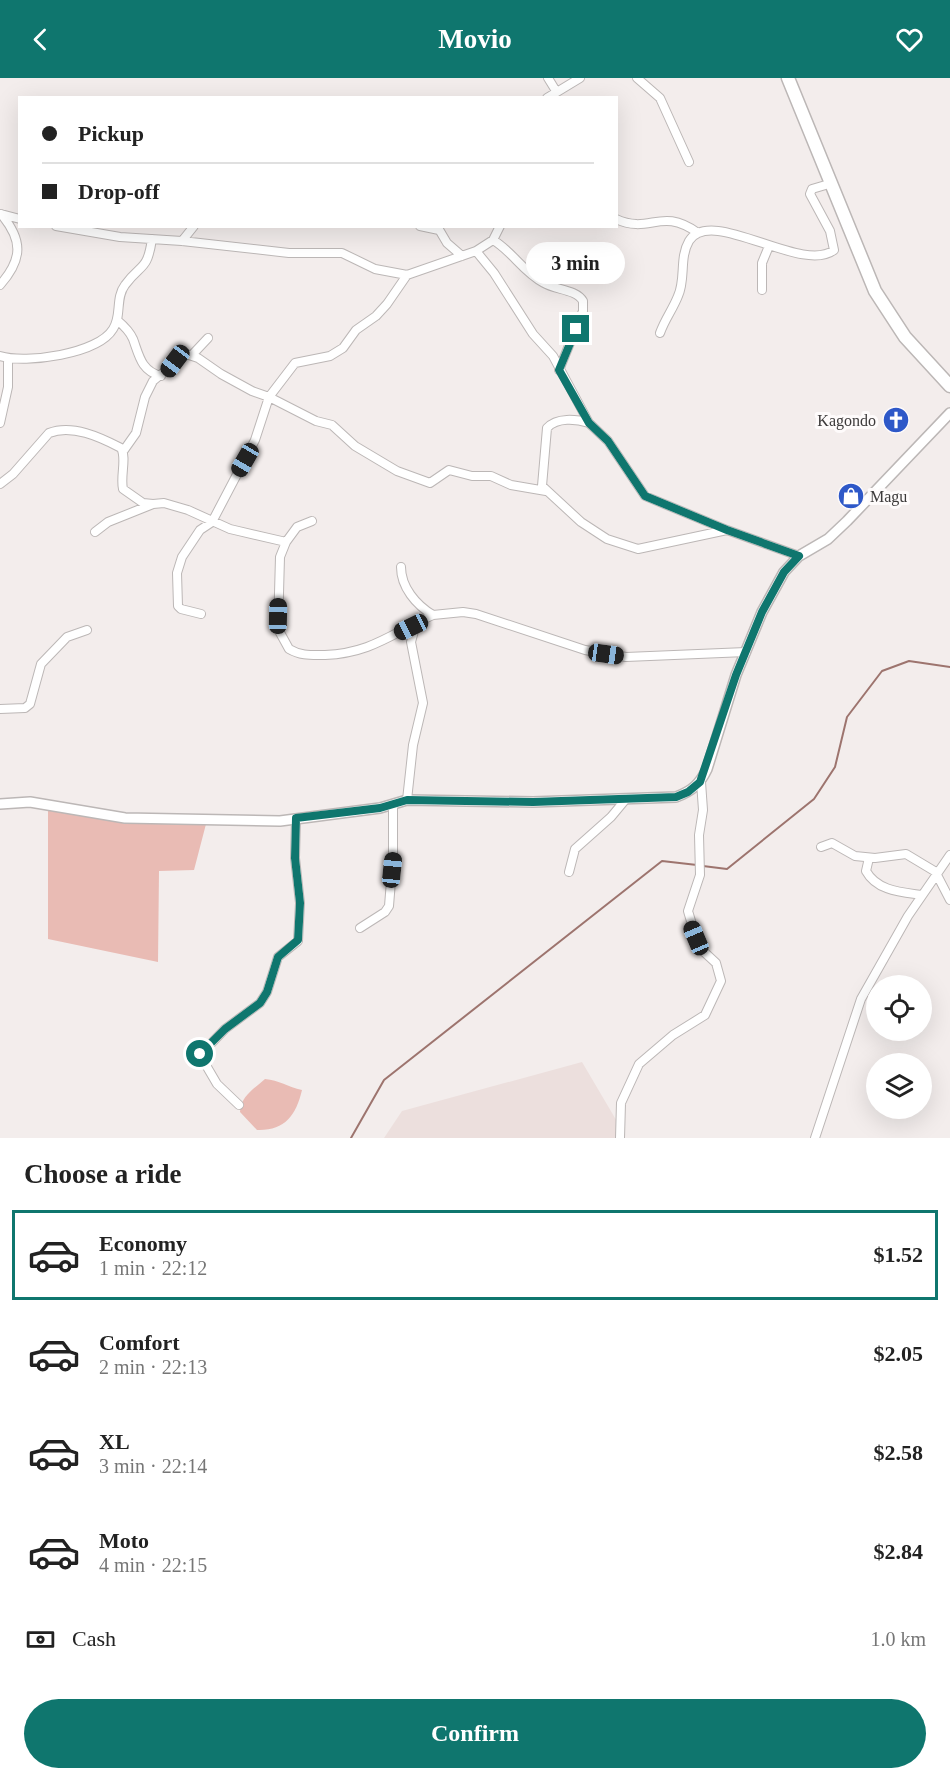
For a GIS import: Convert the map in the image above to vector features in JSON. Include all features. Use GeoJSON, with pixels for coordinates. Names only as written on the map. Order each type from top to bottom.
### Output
{"type":"FeatureCollection","features":[{"type":"Feature","properties":{"kind":"highway"},"geometry":{"type":"LineString","coordinates":[[788,78],[864,267],[887,311],[905,337],[950,386]]}},
{"type":"Feature","properties":{"kind":"street"},"geometry":{"type":"LineString","coordinates":[[548,78],[556,91]]}},
{"type":"Feature","properties":{"kind":"street"},"geometry":{"type":"LineString","coordinates":[[550,96],[580,78]]}},
{"type":"Feature","properties":{"kind":"street"},"geometry":{"type":"LineString","coordinates":[[637,78],[660,98],[690,162]]}},
{"type":"Feature","properties":{"kind":"street"},"geometry":{"type":"LineString","coordinates":[[660,333],[679,295],[685,251],[690,240],[698,233],[709,230],[730,233],[769,246],[825,255],[834,250],[830,231],[810,194],[812,189],[829,184]]}},
{"type":"Feature","properties":{"kind":"street"},"geometry":{"type":"LineString","coordinates":[[0,214],[18,218]]}},
{"type":"Feature","properties":{"kind":"street"},"geometry":{"type":"LineString","coordinates":[[0,214],[16,236],[18,257],[14,268],[0,285]]}},
{"type":"Feature","properties":{"kind":"street"},"geometry":{"type":"LineString","coordinates":[[618,220],[632,225],[678,220],[698,233]]}},
{"type":"Feature","properties":{"kind":"street"},"geometry":{"type":"LineString","coordinates":[[68,228],[120,237],[182,241],[289,253],[342,253],[375,269],[407,275],[476,251],[493,240],[499,228]]}},
{"type":"Feature","properties":{"kind":"street"},"geometry":{"type":"LineString","coordinates":[[182,241],[192,228]]}},
{"type":"Feature","properties":{"kind":"street"},"geometry":{"type":"LineString","coordinates":[[438,228],[447,243],[462,256]]}},
{"type":"Feature","properties":{"kind":"street"},"geometry":{"type":"LineString","coordinates":[[0,423],[8,387],[4,357],[54,355],[88,348],[106,339],[117,320],[119,295],[126,284],[145,266],[152,239]]}},
{"type":"Feature","properties":{"kind":"street"},"geometry":{"type":"LineString","coordinates":[[493,240],[506,248],[512,259],[541,282],[577,295],[583,301],[583,311],[559,370]]}},
{"type":"Feature","properties":{"kind":"street"},"geometry":{"type":"LineString","coordinates":[[762,290],[762,263],[769,246]]}},
{"type":"Feature","properties":{"kind":"street"},"geometry":{"type":"LineString","coordinates":[[476,251],[494,273],[533,334],[547,348],[589,423],[608,441],[645,496],[727,530],[799,556]]}},
{"type":"Feature","properties":{"kind":"street"},"geometry":{"type":"LineString","coordinates":[[201,615],[178,606],[177,573],[191,541],[200,530],[212,522],[255,440],[269,397],[295,363],[330,356],[343,348],[356,330],[376,316],[387,304],[407,275]]}},
{"type":"Feature","properties":{"kind":"street"},"geometry":{"type":"LineString","coordinates":[[117,320],[133,339],[135,352],[145,368],[161,376]]}},
{"type":"Feature","properties":{"kind":"street"},"geometry":{"type":"LineString","coordinates":[[192,355],[208,338]]}},
{"type":"Feature","properties":{"kind":"street"},"geometry":{"type":"LineString","coordinates":[[286,542],[245,533],[176,506],[143,503],[123,489],[121,470],[124,450],[136,433],[148,388],[182,355],[192,355],[220,374],[316,421],[332,425],[355,446],[397,471],[427,483],[449,470],[472,476],[490,476],[511,485],[546,491]]}},
{"type":"Feature","properties":{"kind":"street"},"geometry":{"type":"LineString","coordinates":[[620,1138],[621,1104],[630,1078],[639,1064],[673,1035],[705,1015],[721,981],[716,963],[702,950],[696,938],[688,911],[699,875],[699,836],[703,810],[700,782],[746,652],[778,582],[799,556],[828,539],[848,521],[950,413]]}},
{"type":"Feature","properties":{"kind":"street"},"geometry":{"type":"LineString","coordinates":[[589,423],[572,419],[551,424],[546,428],[542,480],[546,491],[593,532],[621,546],[638,549],[727,530]]}},
{"type":"Feature","properties":{"kind":"street"},"geometry":{"type":"LineString","coordinates":[[0,484],[13,474],[43,438],[56,430],[87,434],[124,450]]}},
{"type":"Feature","properties":{"kind":"street"},"geometry":{"type":"LineString","coordinates":[[95,532],[108,522],[153,504]]}},
{"type":"Feature","properties":{"kind":"street"},"geometry":{"type":"LineString","coordinates":[[312,521],[297,527],[286,542],[278,575],[278,629],[289,649],[306,655],[344,654],[366,650],[433,615],[462,612],[476,614],[585,650],[626,657],[746,652]]}},
{"type":"Feature","properties":{"kind":"street"},"geometry":{"type":"LineString","coordinates":[[401,567],[401,576],[411,596],[433,615]]}},
{"type":"Feature","properties":{"kind":"street"},"geometry":{"type":"LineString","coordinates":[[407,800],[413,746],[423,703],[411,642],[416,624]]}},
{"type":"Feature","properties":{"kind":"street"},"geometry":{"type":"LineString","coordinates":[[0,709],[17,709],[30,705],[41,664],[67,637],[87,630]]}},
{"type":"Feature","properties":{"kind":"street"},"geometry":{"type":"LineString","coordinates":[[0,804],[30,802],[125,818],[246,821],[296,818],[393,805],[407,800],[533,802],[676,797],[688,792],[700,782]]}},
{"type":"Feature","properties":{"kind":"street"},"geometry":{"type":"LineString","coordinates":[[569,872],[575,849],[611,817],[626,799]]}},
{"type":"Feature","properties":{"kind":"street"},"geometry":{"type":"LineString","coordinates":[[360,928],[385,912],[389,906],[393,855],[393,805]]}},
{"type":"Feature","properties":{"kind":"street"},"geometry":{"type":"LineString","coordinates":[[239,1105],[217,1084],[200,1055],[225,1029],[260,1003],[267,992],[278,957],[298,940],[300,903],[295,858],[296,818]]}},
{"type":"Feature","properties":{"kind":"street"},"geometry":{"type":"LineString","coordinates":[[821,847],[832,843],[846,852],[869,858],[906,854],[936,873],[950,900]]}},
{"type":"Feature","properties":{"kind":"street"},"geometry":{"type":"LineString","coordinates":[[815,1138],[861,999],[922,895],[950,855]]}},
{"type":"Feature","properties":{"kind":"street"},"geometry":{"type":"LineString","coordinates":[[869,858],[866,871],[876,882],[892,891],[922,895]]}},
{"type":"Feature","properties":{"kind":"shaded area"},"geometry":{"type":"Polygon","coordinates":[[[48,810],[206,824],[194,870],[159,871],[158,962],[48,939],[48,810]]]}},
{"type":"Feature","properties":{"kind":"shaded area"},"geometry":{"type":"Polygon","coordinates":[[[582,1062],[625,1135],[623,1138],[384,1138],[402,1111],[582,1062]]]}},
{"type":"Feature","properties":{"kind":"shaded area"},"geometry":{"type":"Polygon","coordinates":[[[265,1079],[302,1090],[292,1114],[282,1125],[257,1130],[240,1112],[245,1097],[265,1079]]]}},
{"type":"Feature","properties":{"kind":"waterway"},"geometry":{"type":"LineString","coordinates":[[703,866],[727,869],[814,799],[835,767],[847,717],[882,671],[909,661],[950,667]]}},
{"type":"Feature","properties":{"kind":"waterway"},"geometry":{"type":"LineString","coordinates":[[351,1138],[384,1080],[662,861],[697,865]]}},
{"type":"Feature","properties":{"kind":"place","name":"Kagondo"},"geometry":{"type":"Point","coordinates":[896,420]}},
{"type":"Feature","properties":{"kind":"place","name":"Magu"},"geometry":{"type":"Point","coordinates":[851,496]}},
{"type":"Feature","properties":{"kind":"route"},"geometry":{"type":"LineString","coordinates":[[200,1054],[225,1029],[260,1003],[267,992],[278,957],[298,940],[301,925],[295,858],[296,818],[380,808],[407,800],[533,802],[676,797],[688,792],[700,782],[707,769],[736,675],[752,641],[762,612],[784,572],[799,556],[778,550],[645,496],[608,441],[589,423],[559,370],[576,329]]}}]}
